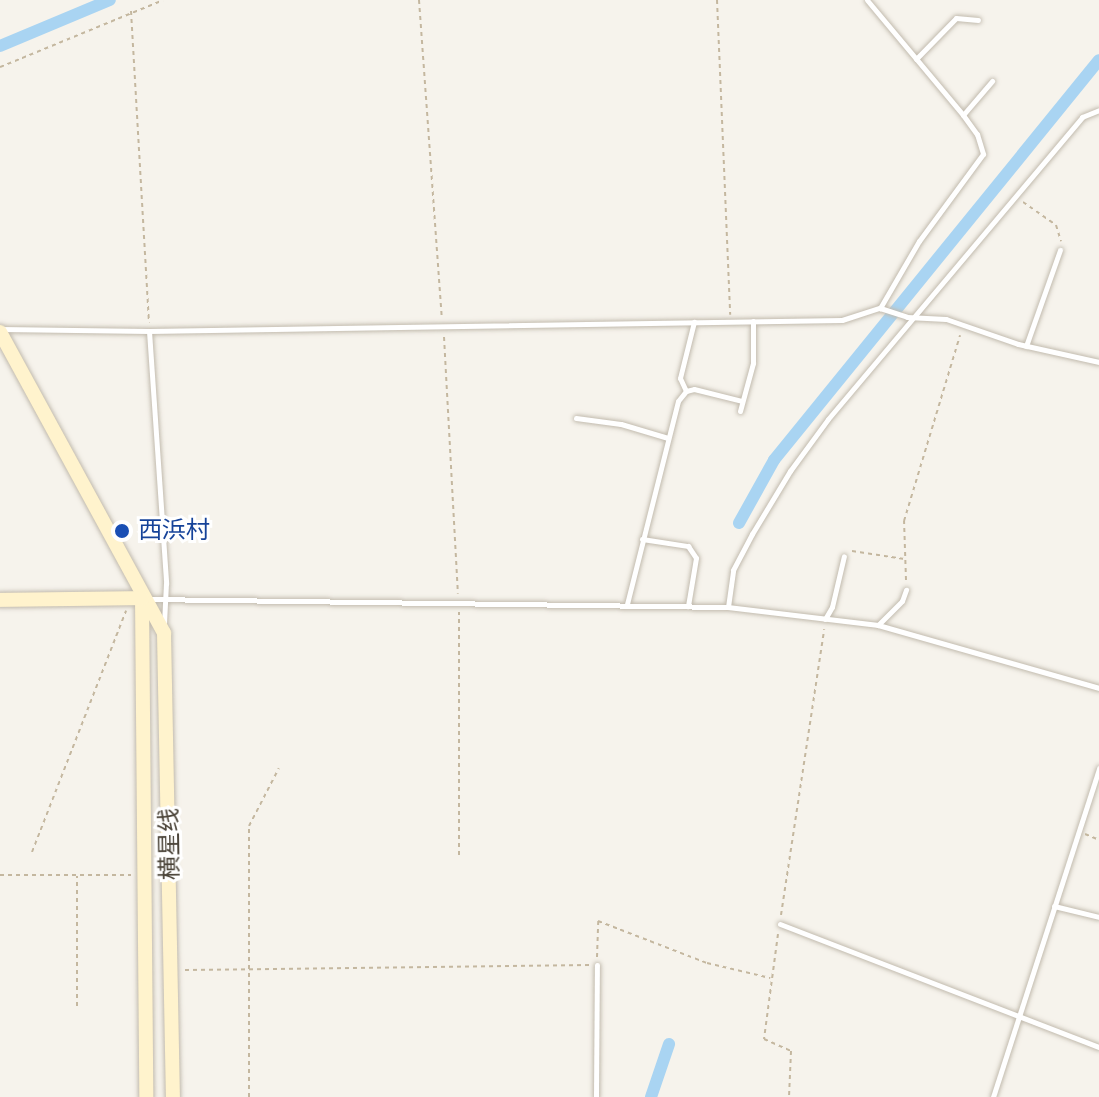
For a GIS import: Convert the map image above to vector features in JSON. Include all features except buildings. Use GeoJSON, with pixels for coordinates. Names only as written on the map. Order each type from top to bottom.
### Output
{"type":"FeatureCollection","features":[{"type":"Feature","properties":{"kind":"street","name":"横星线"},"geometry":{"type":"LineString","coordinates":[[0,331],[137,598],[164,633],[171,863],[173,1097]]}},
{"type":"Feature","properties":{"kind":"street","name":"横星线"},"geometry":{"type":"LineString","coordinates":[[137,598],[145,869],[146,1097]]}},
{"type":"Feature","properties":{"kind":"street"},"geometry":{"type":"LineString","coordinates":[[0,600],[137,598]]}},
{"type":"Feature","properties":{"kind":"lane"},"geometry":{"type":"LineString","coordinates":[[867,0],[963,115],[977,134],[983,154],[919,241],[880,308]]}},
{"type":"Feature","properties":{"kind":"lane"},"geometry":{"type":"LineString","coordinates":[[916,59],[956,18],[978,20]]}},
{"type":"Feature","properties":{"kind":"lane"},"geometry":{"type":"LineString","coordinates":[[963,115],[992,81]]}},
{"type":"Feature","properties":{"kind":"lane"},"geometry":{"type":"LineString","coordinates":[[728,607],[733,570],[790,471],[828,419],[1082,117],[1099,110]]}},
{"type":"Feature","properties":{"kind":"lane"},"geometry":{"type":"LineString","coordinates":[[1026,346],[1060,250]]}},
{"type":"Feature","properties":{"kind":"lane"},"geometry":{"type":"LineString","coordinates":[[0,331],[842,320],[880,308],[910,318],[946,319],[1026,346],[1099,362]]}},
{"type":"Feature","properties":{"kind":"lane"},"geometry":{"type":"LineString","coordinates":[[740,411],[753,363],[753,321]]}},
{"type":"Feature","properties":{"kind":"lane"},"geometry":{"type":"LineString","coordinates":[[686,391],[680,378],[694,322]]}},
{"type":"Feature","properties":{"kind":"lane"},"geometry":{"type":"LineString","coordinates":[[149,331],[166,601],[164,633]]}},
{"type":"Feature","properties":{"kind":"lane"},"geometry":{"type":"LineString","coordinates":[[627,604],[678,401],[686,391],[694,389],[742,401]]}},
{"type":"Feature","properties":{"kind":"lane"},"geometry":{"type":"LineString","coordinates":[[576,418],[621,424],[668,438]]}},
{"type":"Feature","properties":{"kind":"lane"},"geometry":{"type":"LineString","coordinates":[[642,539],[688,546],[696,558],[688,606]]}},
{"type":"Feature","properties":{"kind":"lane"},"geometry":{"type":"LineString","coordinates":[[825,619],[832,607],[844,556]]}},
{"type":"Feature","properties":{"kind":"lane"},"geometry":{"type":"LineString","coordinates":[[878,625],[902,601],[906,590]]}},
{"type":"Feature","properties":{"kind":"lane"},"geometry":{"type":"LineString","coordinates":[[137,598],[166,601],[459,601],[728,607],[878,625],[1099,688]]}},
{"type":"Feature","properties":{"kind":"lane"},"geometry":{"type":"LineString","coordinates":[[993,1097],[1099,768]]}},
{"type":"Feature","properties":{"kind":"lane"},"geometry":{"type":"LineString","coordinates":[[145,869],[171,863]]}},
{"type":"Feature","properties":{"kind":"lane"},"geometry":{"type":"LineString","coordinates":[[1054,906],[1099,917]]}},
{"type":"Feature","properties":{"kind":"lane"},"geometry":{"type":"LineString","coordinates":[[780,924],[1099,1047]]}},
{"type":"Feature","properties":{"kind":"lane"},"geometry":{"type":"LineString","coordinates":[[596,1097],[597,965]]}},
{"type":"Feature","properties":{"kind":"path"},"geometry":{"type":"LineString","coordinates":[[0,67],[163,0]]}},
{"type":"Feature","properties":{"kind":"path"},"geometry":{"type":"LineString","coordinates":[[419,0],[443,324],[459,601],[459,855]]}},
{"type":"Feature","properties":{"kind":"path"},"geometry":{"type":"LineString","coordinates":[[717,0],[730,322]]}},
{"type":"Feature","properties":{"kind":"path"},"geometry":{"type":"LineString","coordinates":[[131,11],[149,331]]}},
{"type":"Feature","properties":{"kind":"path"},"geometry":{"type":"LineString","coordinates":[[1015,197],[1056,225],[1060,250]]}},
{"type":"Feature","properties":{"kind":"path"},"geometry":{"type":"LineString","coordinates":[[906,590],[904,521],[963,326]]}},
{"type":"Feature","properties":{"kind":"path"},"geometry":{"type":"LineString","coordinates":[[844,556],[852,551],[907,560]]}},
{"type":"Feature","properties":{"kind":"path"},"geometry":{"type":"LineString","coordinates":[[32,852],[137,598]]}},
{"type":"Feature","properties":{"kind":"path"},"geometry":{"type":"LineString","coordinates":[[789,1096],[791,1051],[764,1039],[770,978],[825,619]]}},
{"type":"Feature","properties":{"kind":"path"},"geometry":{"type":"LineString","coordinates":[[249,1097],[249,826],[279,768]]}},
{"type":"Feature","properties":{"kind":"path"},"geometry":{"type":"LineString","coordinates":[[1078,832],[1099,840]]}},
{"type":"Feature","properties":{"kind":"path"},"geometry":{"type":"LineString","coordinates":[[0,875],[145,869]]}},
{"type":"Feature","properties":{"kind":"path"},"geometry":{"type":"LineString","coordinates":[[77,874],[77,1006]]}},
{"type":"Feature","properties":{"kind":"path"},"geometry":{"type":"LineString","coordinates":[[172,970],[597,965],[598,921],[707,963],[770,978]]}},
{"type":"Feature","properties":{"kind":"waterway"},"geometry":{"type":"LineString","coordinates":[[0,46],[110,0]]}},
{"type":"Feature","properties":{"kind":"waterway"},"geometry":{"type":"LineString","coordinates":[[739,523],[774,460],[1099,60]]}},
{"type":"Feature","properties":{"kind":"waterway"},"geometry":{"type":"LineString","coordinates":[[651,1097],[669,1044]]}},
{"type":"Feature","properties":{"kind":"place","name":"西浜村"},"geometry":{"type":"Point","coordinates":[122,531]}}]}
